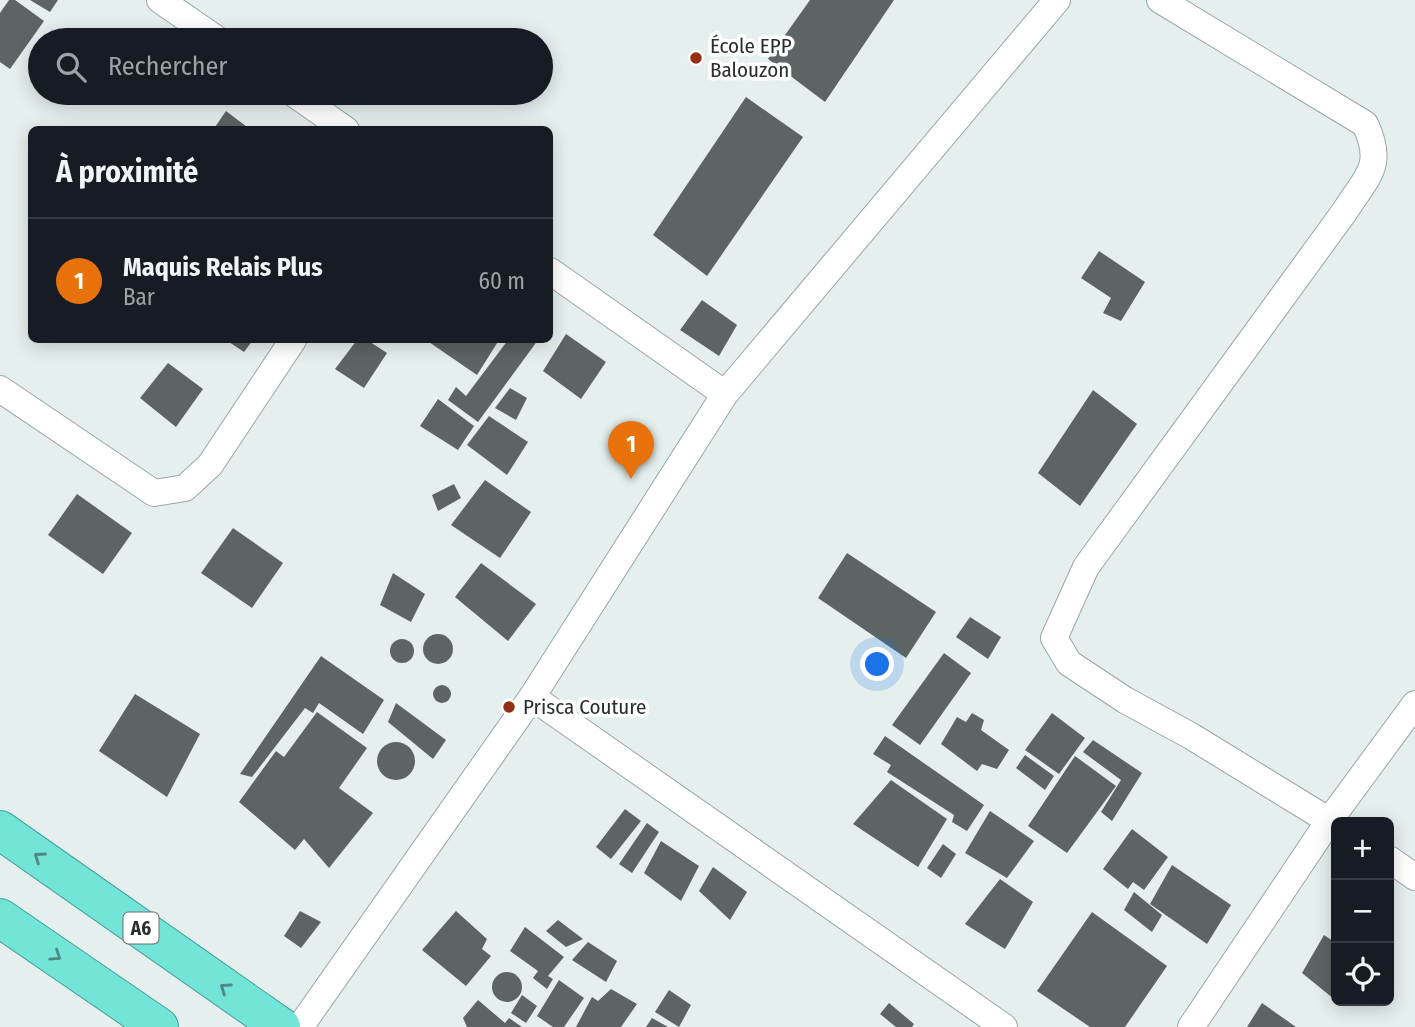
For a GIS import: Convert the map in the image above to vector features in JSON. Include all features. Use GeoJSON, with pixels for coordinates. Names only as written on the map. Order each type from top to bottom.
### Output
{"type":"FeatureCollection","features":[{"type":"Feature","properties":{"kind":"highway","name":"A6"},"geometry":{"type":"LineString","coordinates":[[0,830],[281,1027]]}},
{"type":"Feature","properties":{"kind":"highway"},"geometry":{"type":"LineString","coordinates":[[0,918],[159,1027]]}},
{"type":"Feature","properties":{"kind":"street"},"geometry":{"type":"LineString","coordinates":[[160,0],[201,28]]}},
{"type":"Feature","properties":{"kind":"street"},"geometry":{"type":"LineString","coordinates":[[300,1027],[532,697],[725,394],[1057,0]]}},
{"type":"Feature","properties":{"kind":"street"},"geometry":{"type":"LineString","coordinates":[[1160,0],[1364,124],[1375,146],[1373,168],[1345,211],[1086,567],[1054,638],[1069,663],[1125,700],[1191,736],[1331,822]]}},
{"type":"Feature","properties":{"kind":"street"},"geometry":{"type":"LineString","coordinates":[[310,105],[340,126]]}},
{"type":"Feature","properties":{"kind":"street"},"geometry":{"type":"LineString","coordinates":[[553,273],[725,394]]}},
{"type":"Feature","properties":{"kind":"street"},"geometry":{"type":"LineString","coordinates":[[0,390],[154,493],[185,488],[210,465],[291,343]]}},
{"type":"Feature","properties":{"kind":"street"},"geometry":{"type":"LineString","coordinates":[[532,697],[1004,1027]]}},
{"type":"Feature","properties":{"kind":"street"},"geometry":{"type":"LineString","coordinates":[[1337,817],[1415,704]]}},
{"type":"Feature","properties":{"kind":"street"},"geometry":{"type":"LineString","coordinates":[[1191,1027],[1331,826]]}},
{"type":"Feature","properties":{"kind":"street"},"geometry":{"type":"LineString","coordinates":[[1394,862],[1415,877]]}},
{"type":"Feature","properties":{"kind":"building"},"geometry":{"type":"Polygon","coordinates":[[[9,0],[15,0],[44,21],[39,28],[28,28],[28,44],[10,69],[0,62],[0,13],[9,0]]]}},
{"type":"Feature","properties":{"kind":"building"},"geometry":{"type":"Polygon","coordinates":[[[30,0],[58,0],[50,12],[30,0]]]}},
{"type":"Feature","properties":{"kind":"building"},"geometry":{"type":"Polygon","coordinates":[[[810,0],[894,0],[825,102],[768,59],[810,0]]]}},
{"type":"Feature","properties":{"kind":"building"},"geometry":{"type":"Polygon","coordinates":[[[746,97],[803,137],[707,276],[653,235],[746,97]]]}},
{"type":"Feature","properties":{"kind":"building"},"geometry":{"type":"Polygon","coordinates":[[[226,111],[246,126],[216,126],[226,111]]]}},
{"type":"Feature","properties":{"kind":"building"},"geometry":{"type":"Polygon","coordinates":[[[1099,251],[1145,282],[1121,321],[1103,313],[1111,298],[1081,278],[1099,251]]]}},
{"type":"Feature","properties":{"kind":"building"},"geometry":{"type":"Polygon","coordinates":[[[702,300],[737,325],[719,356],[680,330],[702,300]]]}},
{"type":"Feature","properties":{"kind":"building"},"geometry":{"type":"Polygon","coordinates":[[[566,334],[606,362],[581,399],[543,371],[566,334]]]}},
{"type":"Feature","properties":{"kind":"building"},"geometry":{"type":"Polygon","coordinates":[[[230,343],[251,343],[244,352],[230,343]]]}},
{"type":"Feature","properties":{"kind":"building"},"geometry":{"type":"Polygon","coordinates":[[[355,343],[372,343],[387,353],[364,388],[335,369],[355,343]]]}},
{"type":"Feature","properties":{"kind":"building"},"geometry":{"type":"Polygon","coordinates":[[[430,343],[497,343],[477,375],[430,343]]]}},
{"type":"Feature","properties":{"kind":"building"},"geometry":{"type":"Polygon","coordinates":[[[506,343],[536,343],[478,422],[448,400],[456,387],[466,396],[506,343]]]}},
{"type":"Feature","properties":{"kind":"building"},"geometry":{"type":"Polygon","coordinates":[[[168,363],[203,389],[176,427],[140,398],[168,363]]]}},
{"type":"Feature","properties":{"kind":"building"},"geometry":{"type":"Polygon","coordinates":[[[510,388],[527,398],[516,420],[495,408],[510,388]]]}},
{"type":"Feature","properties":{"kind":"building"},"geometry":{"type":"Polygon","coordinates":[[[1093,390],[1137,424],[1080,506],[1038,473],[1093,390]]]}},
{"type":"Feature","properties":{"kind":"building"},"geometry":{"type":"Polygon","coordinates":[[[438,399],[474,426],[458,450],[420,426],[438,399]]]}},
{"type":"Feature","properties":{"kind":"building"},"geometry":{"type":"Polygon","coordinates":[[[489,416],[528,442],[507,475],[467,445],[489,416]]]}},
{"type":"Feature","properties":{"kind":"building"},"geometry":{"type":"Polygon","coordinates":[[[485,480],[531,512],[500,558],[451,525],[485,480]]]}},
{"type":"Feature","properties":{"kind":"building"},"geometry":{"type":"Polygon","coordinates":[[[454,484],[461,498],[438,511],[432,495],[454,484]]]}},
{"type":"Feature","properties":{"kind":"building"},"geometry":{"type":"Polygon","coordinates":[[[77,494],[132,533],[103,574],[48,535],[77,494]]]}},
{"type":"Feature","properties":{"kind":"building"},"geometry":{"type":"Polygon","coordinates":[[[233,528],[283,563],[252,608],[201,573],[233,528]]]}},
{"type":"Feature","properties":{"kind":"building"},"geometry":{"type":"Polygon","coordinates":[[[847,553],[936,612],[906,658],[818,598],[847,553]]]}},
{"type":"Feature","properties":{"kind":"building"},"geometry":{"type":"Polygon","coordinates":[[[481,563],[536,604],[508,641],[455,597],[481,563]]]}},
{"type":"Feature","properties":{"kind":"building"},"geometry":{"type":"Polygon","coordinates":[[[393,573],[425,594],[411,622],[380,605],[393,573]]]}},
{"type":"Feature","properties":{"kind":"building"},"geometry":{"type":"Polygon","coordinates":[[[970,617],[1001,637],[988,659],[956,637],[970,617]]]}},
{"type":"Feature","properties":{"kind":"building"},"geometry":{"type":"Polygon","coordinates":[[[438,634],[444,635],[452,643],[452,655],[444,663],[438,664],[432,663],[424,655],[423,649],[424,643],[432,635],[438,634]]]}},
{"type":"Feature","properties":{"kind":"building"},"geometry":{"type":"Polygon","coordinates":[[[402,639],[411,642],[414,651],[411,660],[402,663],[393,660],[390,651],[393,642],[402,639]]]}},
{"type":"Feature","properties":{"kind":"building"},"geometry":{"type":"Polygon","coordinates":[[[944,653],[971,673],[920,745],[892,725],[944,653]]]}},
{"type":"Feature","properties":{"kind":"building"},"geometry":{"type":"Polygon","coordinates":[[[321,656],[384,700],[363,734],[319,703],[313,713],[305,708],[252,777],[240,774],[321,656]]]}},
{"type":"Feature","properties":{"kind":"building"},"geometry":{"type":"Polygon","coordinates":[[[438,685],[446,685],[451,694],[449,701],[438,703],[433,698],[433,690],[438,685]]]}},
{"type":"Feature","properties":{"kind":"building"},"geometry":{"type":"Polygon","coordinates":[[[135,694],[200,734],[167,797],[99,751],[135,694]]]}},
{"type":"Feature","properties":{"kind":"building"},"geometry":{"type":"Polygon","coordinates":[[[396,703],[446,740],[433,759],[388,722],[396,703]]]}},
{"type":"Feature","properties":{"kind":"building"},"geometry":{"type":"Polygon","coordinates":[[[317,712],[367,748],[339,788],[373,813],[329,868],[304,839],[295,850],[239,802],[276,751],[284,757],[317,712]]]}},
{"type":"Feature","properties":{"kind":"building"},"geometry":{"type":"Polygon","coordinates":[[[972,713],[984,720],[981,730],[1009,750],[997,769],[982,764],[977,771],[941,744],[957,717],[966,722],[972,713]]]}},
{"type":"Feature","properties":{"kind":"building"},"geometry":{"type":"Polygon","coordinates":[[[1052,713],[1085,738],[1059,774],[1025,750],[1052,713]]]}},
{"type":"Feature","properties":{"kind":"building"},"geometry":{"type":"Polygon","coordinates":[[[885,736],[984,805],[967,831],[952,822],[954,815],[887,772],[891,765],[873,754],[885,736]]]}},
{"type":"Feature","properties":{"kind":"building"},"geometry":{"type":"Polygon","coordinates":[[[1093,740],[1142,773],[1112,821],[1101,812],[1121,780],[1083,752],[1093,740]]]}},
{"type":"Feature","properties":{"kind":"building"},"geometry":{"type":"Polygon","coordinates":[[[396,742],[409,748],[415,761],[409,774],[396,780],[383,774],[377,761],[383,748],[396,742]]]}},
{"type":"Feature","properties":{"kind":"building"},"geometry":{"type":"Polygon","coordinates":[[[1025,755],[1054,776],[1045,790],[1016,768],[1025,755]]]}},
{"type":"Feature","properties":{"kind":"building"},"geometry":{"type":"Polygon","coordinates":[[[1075,756],[1116,786],[1067,853],[1028,826],[1075,756]]]}},
{"type":"Feature","properties":{"kind":"building"},"geometry":{"type":"Polygon","coordinates":[[[891,780],[947,819],[918,867],[853,824],[891,780]]]}},
{"type":"Feature","properties":{"kind":"building"},"geometry":{"type":"Polygon","coordinates":[[[625,809],[641,821],[611,859],[596,847],[625,809]]]}},
{"type":"Feature","properties":{"kind":"building"},"geometry":{"type":"Polygon","coordinates":[[[990,811],[1034,841],[1007,878],[965,853],[990,811]]]}},
{"type":"Feature","properties":{"kind":"building"},"geometry":{"type":"Polygon","coordinates":[[[647,823],[659,832],[632,873],[619,864],[647,823]]]}},
{"type":"Feature","properties":{"kind":"building"},"geometry":{"type":"Polygon","coordinates":[[[1132,829],[1168,857],[1144,890],[1133,882],[1128,889],[1103,869],[1132,829]]]}},
{"type":"Feature","properties":{"kind":"building"},"geometry":{"type":"Polygon","coordinates":[[[661,841],[699,866],[681,901],[644,873],[661,841]]]}},
{"type":"Feature","properties":{"kind":"building"},"geometry":{"type":"Polygon","coordinates":[[[943,844],[956,854],[941,878],[927,868],[943,844]]]}},
{"type":"Feature","properties":{"kind":"building"},"geometry":{"type":"Polygon","coordinates":[[[1172,865],[1231,905],[1207,944],[1150,904],[1172,865]]]}},
{"type":"Feature","properties":{"kind":"building"},"geometry":{"type":"Polygon","coordinates":[[[713,867],[747,892],[730,920],[699,891],[713,867]]]}},
{"type":"Feature","properties":{"kind":"building"},"geometry":{"type":"Polygon","coordinates":[[[1000,879],[1033,902],[1005,949],[965,924],[1000,879]]]}},
{"type":"Feature","properties":{"kind":"building"},"geometry":{"type":"Polygon","coordinates":[[[1134,892],[1162,915],[1152,932],[1124,910],[1134,892]]]}},
{"type":"Feature","properties":{"kind":"building"},"geometry":{"type":"Polygon","coordinates":[[[300,911],[321,922],[301,948],[284,936],[300,911]]]}},
{"type":"Feature","properties":{"kind":"building"},"geometry":{"type":"Polygon","coordinates":[[[456,911],[487,939],[482,949],[491,956],[466,986],[422,950],[456,911]]]}},
{"type":"Feature","properties":{"kind":"building"},"geometry":{"type":"Polygon","coordinates":[[[1092,912],[1167,966],[1125,1027],[1090,1027],[1037,991],[1092,912]]]}},
{"type":"Feature","properties":{"kind":"building"},"geometry":{"type":"Polygon","coordinates":[[[558,920],[583,939],[566,947],[546,931],[558,920]]]}},
{"type":"Feature","properties":{"kind":"building"},"geometry":{"type":"Polygon","coordinates":[[[525,927],[564,957],[548,976],[553,979],[547,989],[533,978],[538,971],[510,951],[525,927]]]}},
{"type":"Feature","properties":{"kind":"building"},"geometry":{"type":"Polygon","coordinates":[[[1324,935],[1331,940],[1331,997],[1302,973],[1324,935]]]}},
{"type":"Feature","properties":{"kind":"building"},"geometry":{"type":"Polygon","coordinates":[[[588,942],[617,961],[606,982],[572,960],[588,942]]]}},
{"type":"Feature","properties":{"kind":"building"},"geometry":{"type":"Polygon","coordinates":[[[507,972],[518,976],[522,987],[518,998],[507,1002],[496,998],[492,987],[496,976],[507,972]]]}},
{"type":"Feature","properties":{"kind":"building"},"geometry":{"type":"Polygon","coordinates":[[[559,980],[584,998],[564,1027],[553,1027],[537,1016],[559,980]]]}},
{"type":"Feature","properties":{"kind":"building"},"geometry":{"type":"Polygon","coordinates":[[[611,989],[637,1004],[621,1027],[576,1027],[592,997],[598,1001],[611,989]]]}},
{"type":"Feature","properties":{"kind":"building"},"geometry":{"type":"Polygon","coordinates":[[[669,990],[691,1005],[679,1027],[655,1012],[669,990]]]}},
{"type":"Feature","properties":{"kind":"building"},"geometry":{"type":"Polygon","coordinates":[[[522,995],[537,1006],[526,1023],[511,1013],[522,995]]]}},
{"type":"Feature","properties":{"kind":"building"},"geometry":{"type":"Polygon","coordinates":[[[478,1000],[505,1023],[509,1018],[522,1027],[467,1027],[463,1018],[478,1000]]]}},
{"type":"Feature","properties":{"kind":"building"},"geometry":{"type":"Polygon","coordinates":[[[889,1003],[914,1024],[912,1027],[896,1027],[880,1014],[889,1003]]]}},
{"type":"Feature","properties":{"kind":"building"},"geometry":{"type":"Polygon","coordinates":[[[1262,1003],[1296,1027],[1247,1027],[1262,1003]]]}},
{"type":"Feature","properties":{"kind":"building"},"geometry":{"type":"Polygon","coordinates":[[[652,1018],[668,1027],[646,1027],[652,1018]]]}},
{"type":"Feature","properties":{"kind":"place","name":"École EPP Balouzon"},"geometry":{"type":"Point","coordinates":[696,58]}},
{"type":"Feature","properties":{"kind":"place","name":"Maquis Relais Plus"},"geometry":{"type":"Point","coordinates":[631,479]}},
{"type":"Feature","properties":{"kind":"place","name":"Prisca Couture"},"geometry":{"type":"Point","coordinates":[509,707]}}]}
